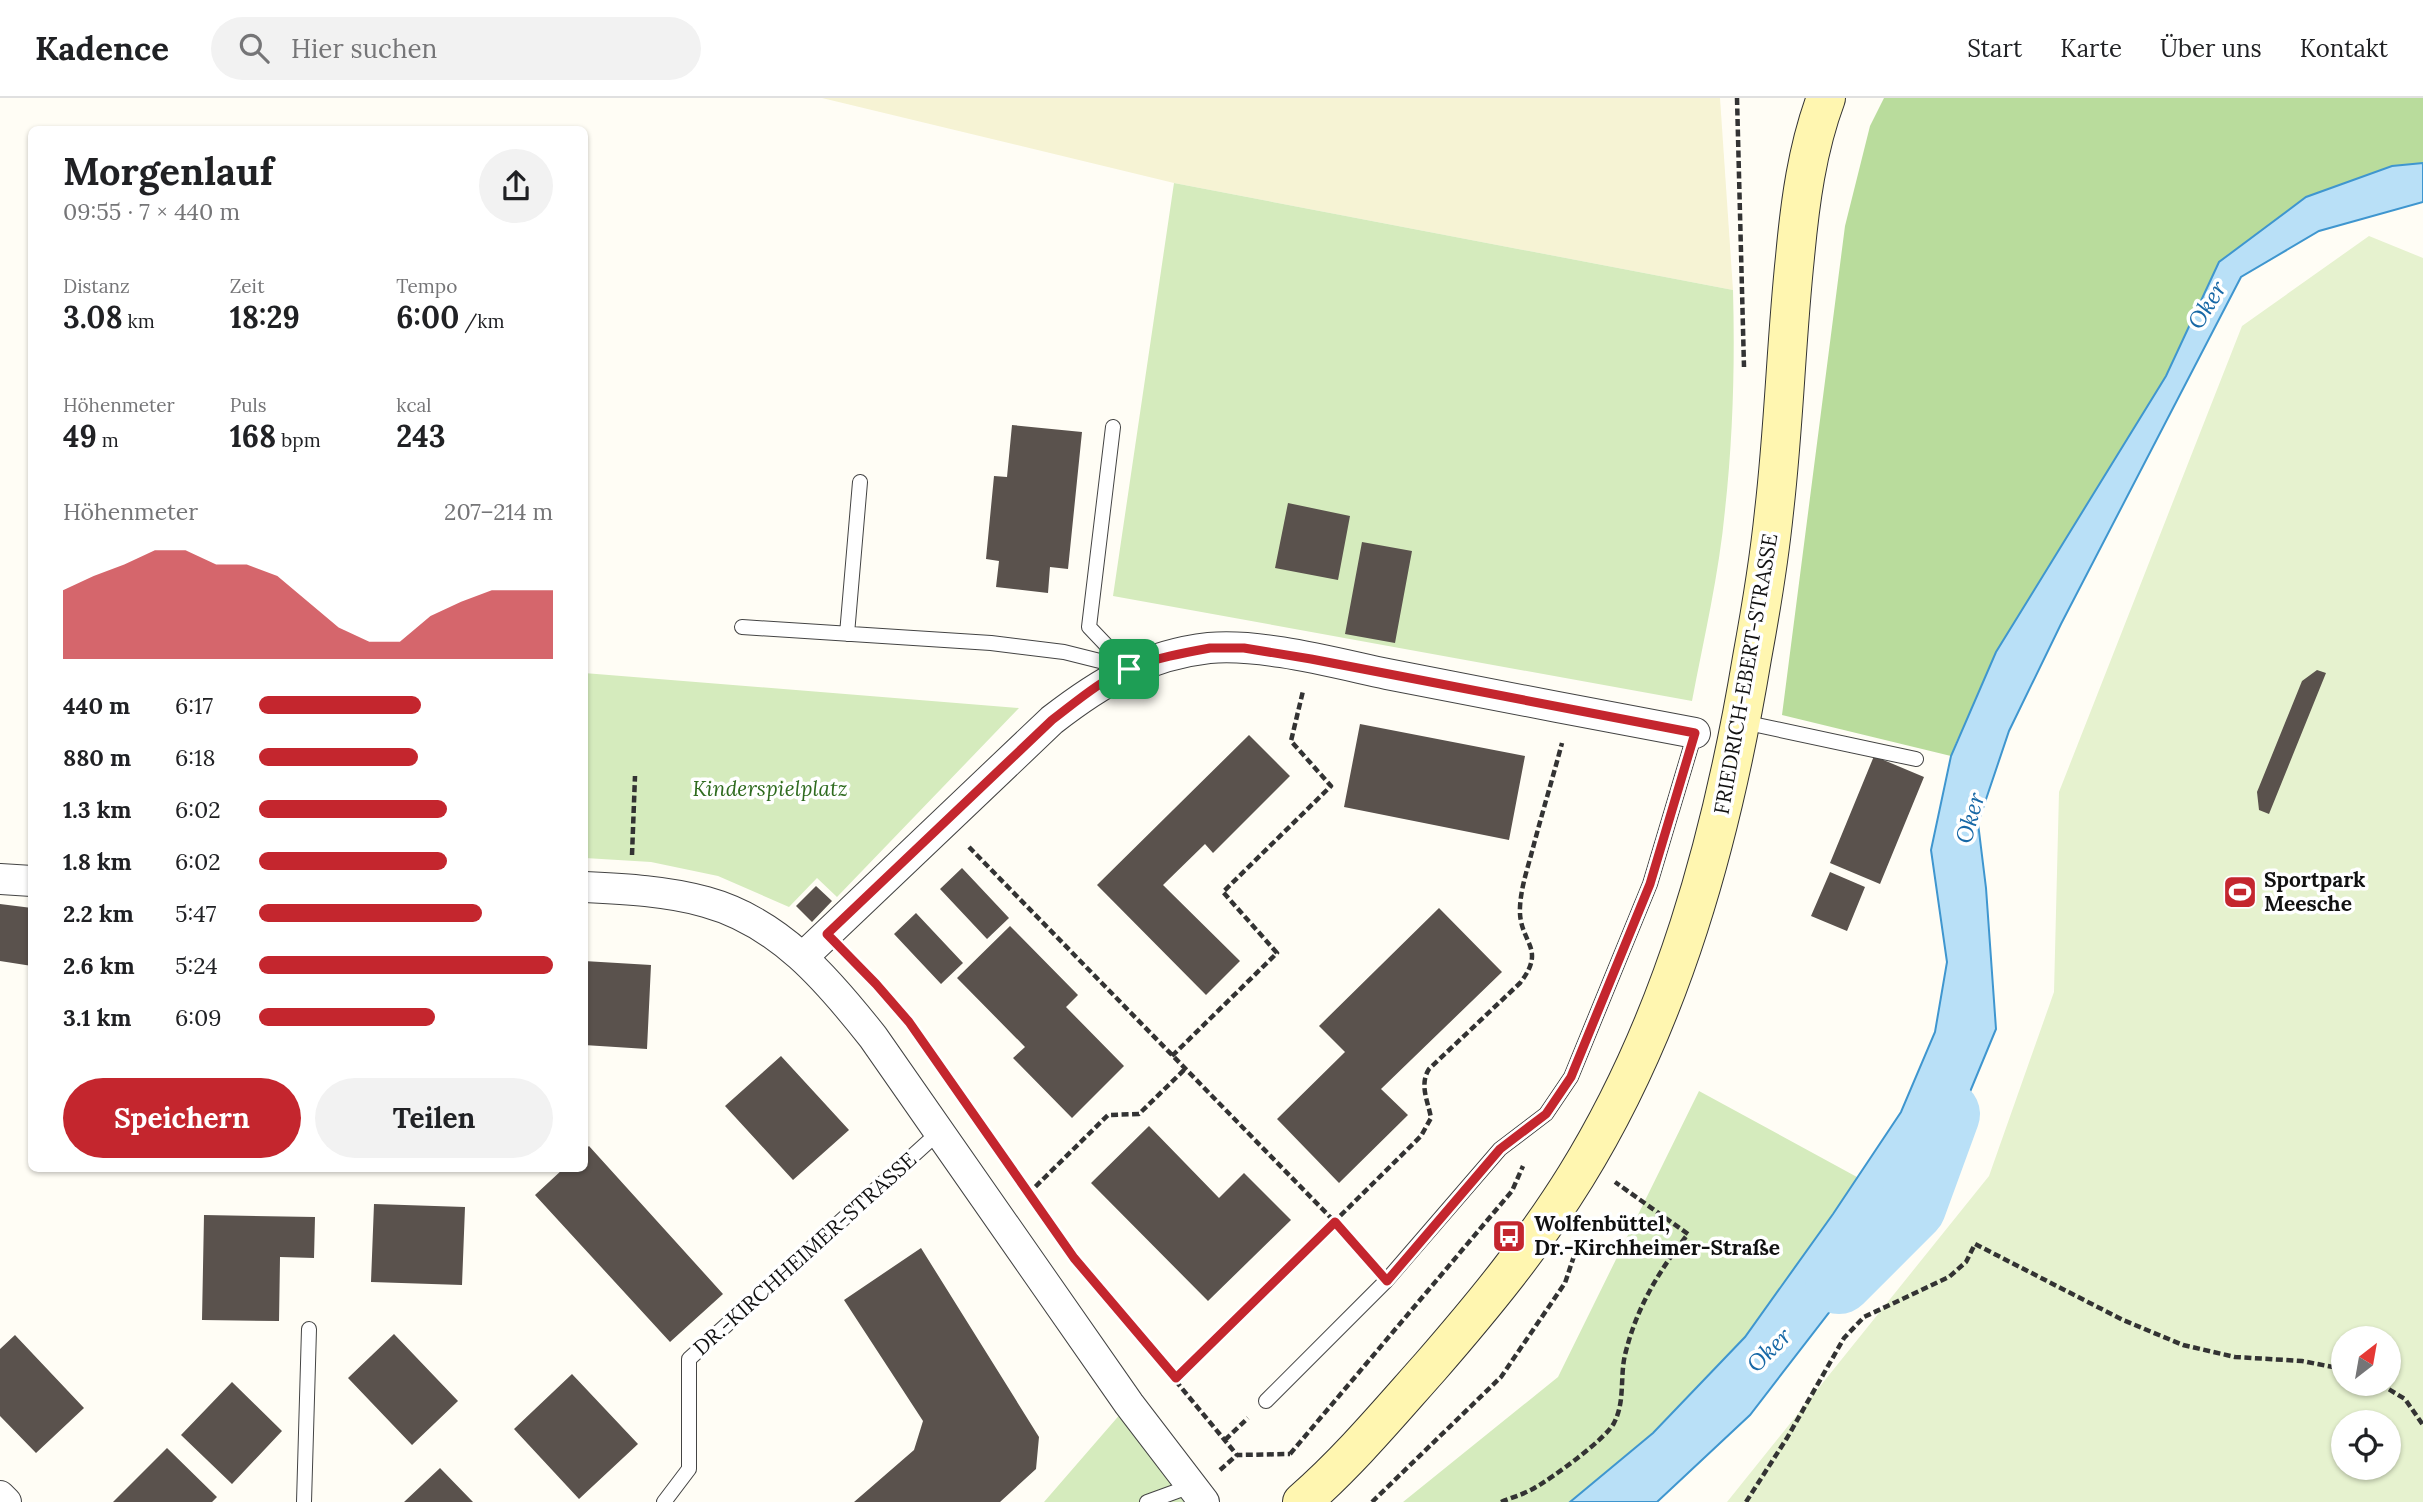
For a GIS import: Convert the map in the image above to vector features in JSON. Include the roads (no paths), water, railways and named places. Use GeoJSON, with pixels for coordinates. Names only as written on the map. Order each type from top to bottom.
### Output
{"type":"FeatureCollection","features":[{"type":"Feature","properties":{"kind":"main road","name":"FRIEDRICH-EBERT-STRASSE"},"geometry":{"type":"LineString","coordinates":[[1313,1492],[1385,1418],[1490,1296],[1535,1238],[1577,1174],[1610,1115],[1678,960],[1703,884],[1724,805],[1769,560],[1780,460],[1786,339],[1799,215],[1808,156],[1826,98]]}},
{"type":"Feature","properties":{"kind":"street"},"geometry":{"type":"LineString","coordinates":[[803,957],[1052,720],[1093,689],[1129,669],[1173,655],[1210,648],[1244,648],[1695,733]]}},
{"type":"Feature","properties":{"kind":"street"},"geometry":{"type":"LineString","coordinates":[[0,879],[28,881]]}},
{"type":"Feature","properties":{"kind":"street"},"geometry":{"type":"LineString","coordinates":[[588,887],[630,889],[684,897],[731,911],[779,937],[803,957],[840,995],[864,1026],[1129,1404],[1197,1493]]}},
{"type":"Feature","properties":{"kind":"street"},"geometry":{"type":"LineString","coordinates":[[0,1496],[6,1502]]}},
{"type":"Feature","properties":{"kind":"lane"},"geometry":{"type":"LineString","coordinates":[[1112,427],[1089,626],[1129,669]]}},
{"type":"Feature","properties":{"kind":"lane"},"geometry":{"type":"LineString","coordinates":[[847,634],[860,482]]}},
{"type":"Feature","properties":{"kind":"lane"},"geometry":{"type":"LineString","coordinates":[[742,627],[991,643],[1063,652],[1129,669]]}},
{"type":"Feature","properties":{"kind":"lane"},"geometry":{"type":"LineString","coordinates":[[1741,722],[1916,759]]}},
{"type":"Feature","properties":{"kind":"lane"},"geometry":{"type":"LineString","coordinates":[[1266,1401],[1387,1281],[1500,1149],[1546,1114],[1571,1077],[1650,884],[1695,733]]}},
{"type":"Feature","properties":{"kind":"lane","name":"DR.-KIRCHHEIMER-STRASSE"},"geometry":{"type":"LineString","coordinates":[[664,1502],[689,1469],[689,1359],[939,1132]]}},
{"type":"Feature","properties":{"kind":"lane"},"geometry":{"type":"LineString","coordinates":[[304,1502],[309,1329]]}},
{"type":"Feature","properties":{"kind":"lane"},"geometry":{"type":"LineString","coordinates":[[1147,1502],[1197,1493]]}},
{"type":"Feature","properties":{"kind":"water"},"geometry":{"type":"Polygon","coordinates":[[[2423,163],[2423,202],[2319,231],[2241,277],[2061,624],[2009,731],[1978,823],[1986,888],[1996,1029],[1936,1174],[1750,1415],[1657,1502],[1570,1502],[1653,1433],[1745,1337],[1833,1214],[1901,1112],[1935,1032],[1947,962],[1931,850],[1951,756],[1996,652],[2166,376],[2219,262],[2306,197],[2392,166],[2423,163]]]}},
{"type":"Feature","properties":{"kind":"waterway","name":"Oker"},"geometry":{"type":"LineString","coordinates":[[1839,1280],[1912,1207],[1946,1114]]}},
{"type":"Feature","properties":{"kind":"place","name":"Sportpark Meesche"},"geometry":{"type":"Point","coordinates":[2240,892]}},
{"type":"Feature","properties":{"kind":"place","name":"Wolfenbüttel, Dr.-Kirchheimer-Straße"},"geometry":{"type":"Point","coordinates":[1509,1236]}},
{"type":"Feature","properties":{"kind":"park label","name":"Kinderspielplatz"},"geometry":{"type":"Point","coordinates":[770,789]}}]}
